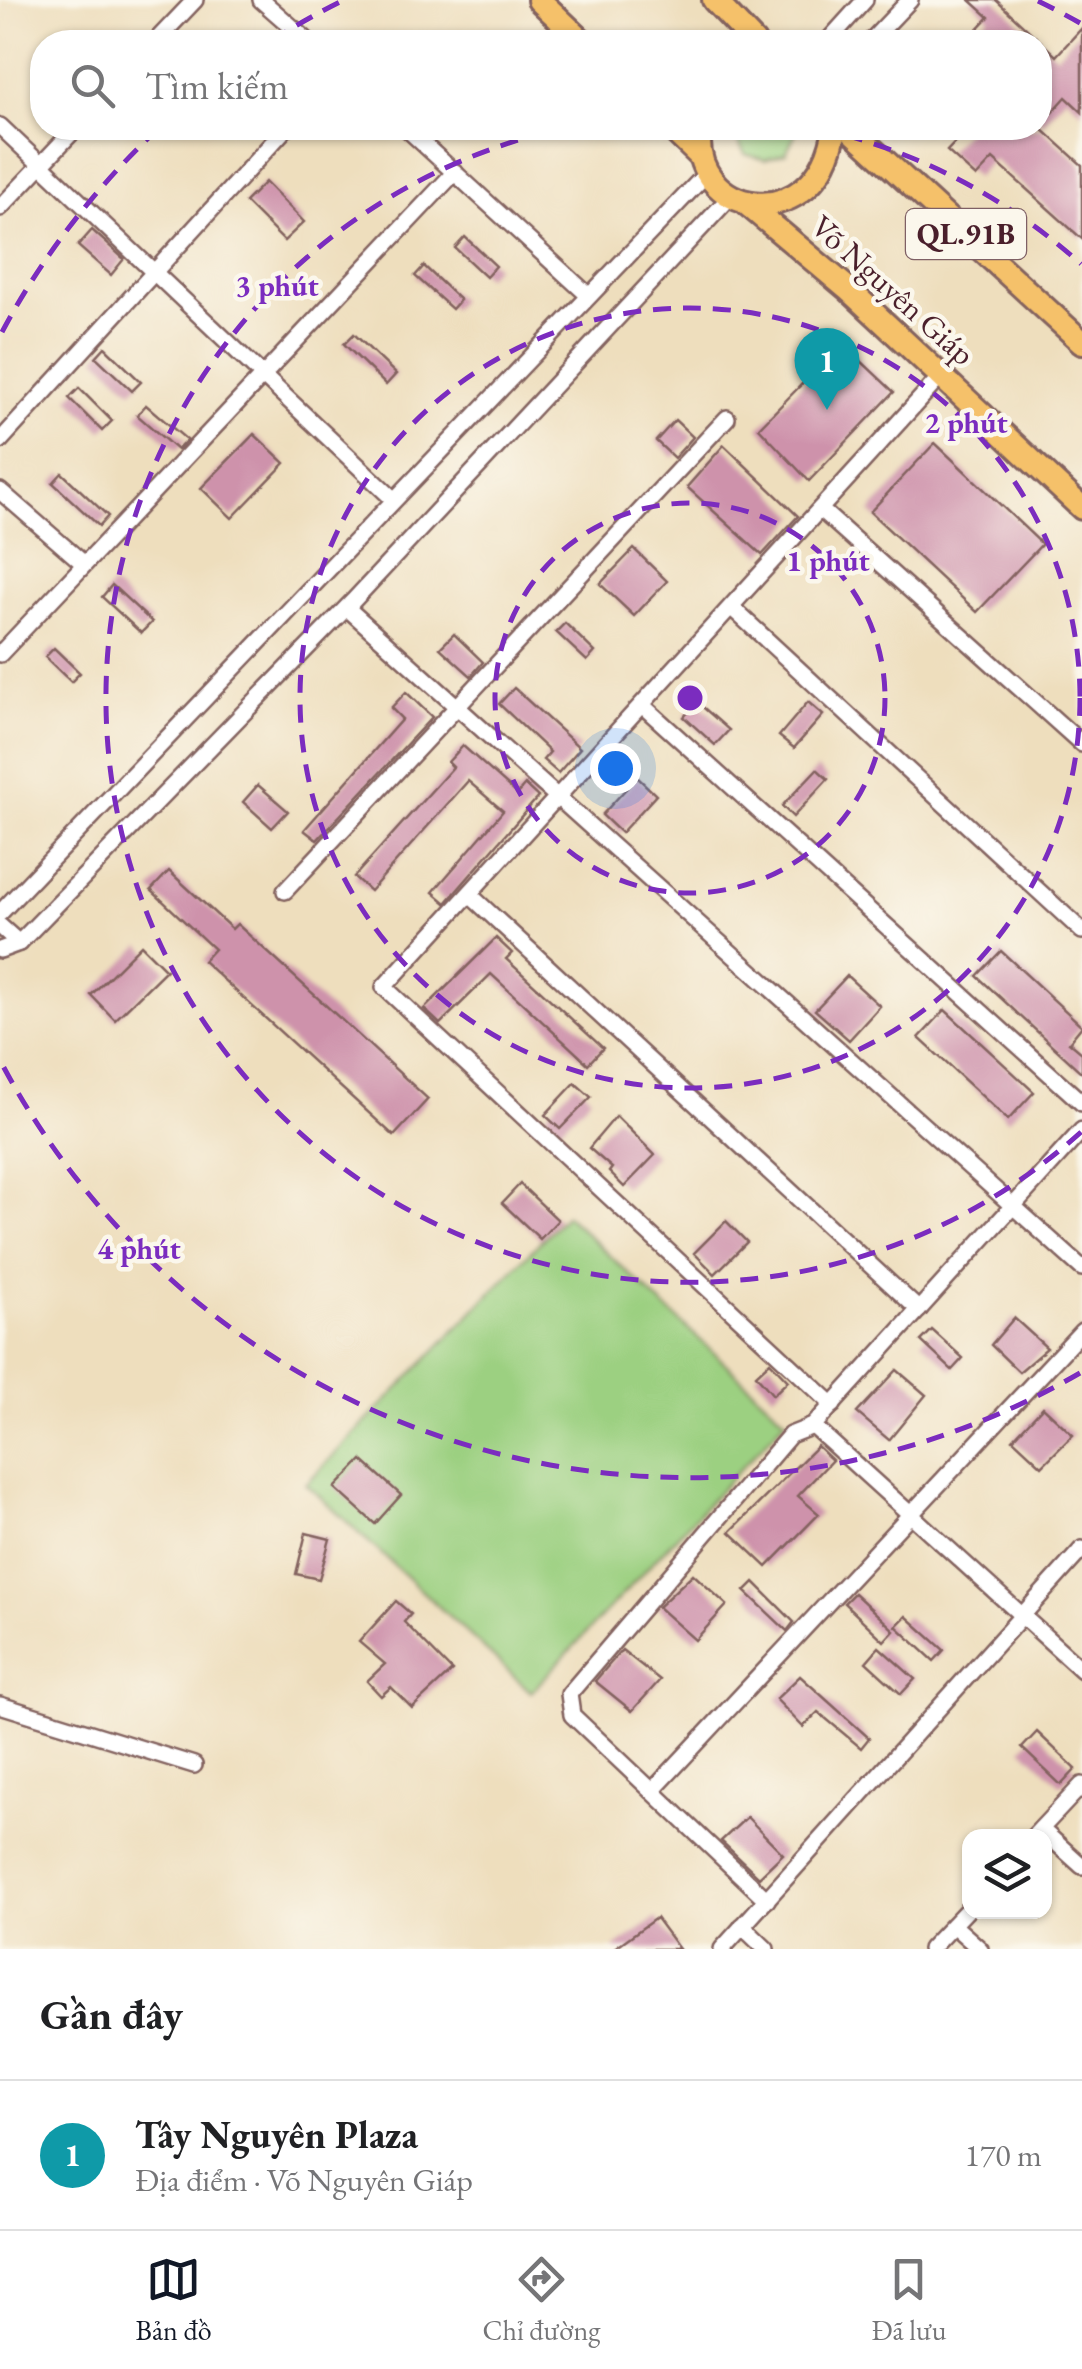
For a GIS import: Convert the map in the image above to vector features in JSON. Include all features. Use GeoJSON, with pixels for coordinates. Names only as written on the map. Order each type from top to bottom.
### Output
{"type":"FeatureCollection","features":[{"type":"Feature","properties":{"kind":"highway"},"geometry":{"type":"LineString","coordinates":[[538,0],[569,30]]}},
{"type":"Feature","properties":{"kind":"highway"},"geometry":{"type":"LineString","coordinates":[[714,0],[743,30]]}},
{"type":"Feature","properties":{"kind":"highway"},"geometry":{"type":"LineString","coordinates":[[682,140],[704,164]]}},
{"type":"Feature","properties":{"kind":"highway"},"geometry":{"type":"LineString","coordinates":[[701,140],[704,164]]}},
{"type":"Feature","properties":{"kind":"highway"},"geometry":{"type":"LineString","coordinates":[[739,200],[772,204],[794,198],[813,184],[825,167],[832,140]]}},
{"type":"Feature","properties":{"kind":"highway","name":"QL.91B"},"geometry":{"type":"LineString","coordinates":[[863,140],[1082,342]]}},
{"type":"Feature","properties":{"kind":"highway","name":"Võ Nguyên Giáp"},"geometry":{"type":"LineString","coordinates":[[704,164],[739,200],[941,376],[1082,508]]}},
{"type":"Feature","properties":{"kind":"street"},"geometry":{"type":"LineString","coordinates":[[167,30],[196,0]]}},
{"type":"Feature","properties":{"kind":"street"},"geometry":{"type":"LineString","coordinates":[[261,0],[296,30]]}},
{"type":"Feature","properties":{"kind":"street"},"geometry":{"type":"LineString","coordinates":[[838,30],[865,0]]}},
{"type":"Feature","properties":{"kind":"street"},"geometry":{"type":"LineString","coordinates":[[881,30],[910,0]]}},
{"type":"Feature","properties":{"kind":"street"},"geometry":{"type":"LineString","coordinates":[[0,126],[392,498]]}},
{"type":"Feature","properties":{"kind":"street"},"geometry":{"type":"LineString","coordinates":[[0,208],[64,140]]}},
{"type":"Feature","properties":{"kind":"street"},"geometry":{"type":"LineString","coordinates":[[0,441],[275,140]]}},
{"type":"Feature","properties":{"kind":"street"},"geometry":{"type":"LineString","coordinates":[[420,140],[588,295]]}},
{"type":"Feature","properties":{"kind":"street"},"geometry":{"type":"LineString","coordinates":[[0,913],[588,295],[704,164]]}},
{"type":"Feature","properties":{"kind":"street"},"geometry":{"type":"LineString","coordinates":[[0,654],[456,172]]}},
{"type":"Feature","properties":{"kind":"street"},"geometry":{"type":"LineString","coordinates":[[0,950],[19,944],[739,200]]}},
{"type":"Feature","properties":{"kind":"street"},"geometry":{"type":"LineString","coordinates":[[833,1405],[384,988],[941,376]]}},
{"type":"Feature","properties":{"kind":"street"},"geometry":{"type":"LineString","coordinates":[[285,891],[727,418]]}},
{"type":"Feature","properties":{"kind":"street"},"geometry":{"type":"LineString","coordinates":[[0,491],[82,564]]}},
{"type":"Feature","properties":{"kind":"street"},"geometry":{"type":"LineString","coordinates":[[820,509],[1082,744]]}},
{"type":"Feature","properties":{"kind":"street"},"geometry":{"type":"LineString","coordinates":[[731,607],[1082,932]]}},
{"type":"Feature","properties":{"kind":"street"},"geometry":{"type":"LineString","coordinates":[[347,608],[1082,1268]]}},
{"type":"Feature","properties":{"kind":"street"},"geometry":{"type":"LineString","coordinates":[[642,705],[1082,1103]]}},
{"type":"Feature","properties":{"kind":"street"},"geometry":{"type":"LineString","coordinates":[[470,894],[918,1310]]}},
{"type":"Feature","properties":{"kind":"street"},"geometry":{"type":"LineString","coordinates":[[0,926],[19,944]]}},
{"type":"Feature","properties":{"kind":"street"},"geometry":{"type":"LineString","coordinates":[[766,1900],[572,1715],[568,1694],[790,1435],[813,1426],[1082,1130]]}},
{"type":"Feature","properties":{"kind":"street"},"geometry":{"type":"LineString","coordinates":[[652,1791],[1082,1330]]}},
{"type":"Feature","properties":{"kind":"street"},"geometry":{"type":"LineString","coordinates":[[813,1426],[907,1516],[1082,1670]]}},
{"type":"Feature","properties":{"kind":"street"},"geometry":{"type":"LineString","coordinates":[[722,1949],[1082,1549]]}},
{"type":"Feature","properties":{"kind":"street"},"geometry":{"type":"LineString","coordinates":[[0,1706],[194,1765]]}},
{"type":"Feature","properties":{"kind":"street"},"geometry":{"type":"LineString","coordinates":[[1042,1829],[1082,1785]]}},
{"type":"Feature","properties":{"kind":"street"},"geometry":{"type":"LineString","coordinates":[[1052,1844],[1082,1866]]}},
{"type":"Feature","properties":{"kind":"street"},"geometry":{"type":"LineString","coordinates":[[930,1949],[962,1915]]}},
{"type":"Feature","properties":{"kind":"street"},"geometry":{"type":"LineString","coordinates":[[953,1924],[980,1949]]}},
{"type":"Feature","properties":{"kind":"street"},"geometry":{"type":"LineString","coordinates":[[742,1926],[766,1949]]}},
{"type":"Feature","properties":{"kind":"green space"},"geometry":{"type":"Polygon","coordinates":[[[737,140],[792,140],[786,153],[765,160],[745,154],[737,140]]]}},
{"type":"Feature","properties":{"kind":"green space"},"geometry":{"type":"Polygon","coordinates":[[[566,1215],[786,1420],[531,1692],[306,1484],[566,1215]]]}},
{"type":"Feature","properties":{"kind":"building"},"geometry":{"type":"Polygon","coordinates":[[[970,0],[996,0],[1028,30],[977,30],[989,17],[970,0]]]}},
{"type":"Feature","properties":{"kind":"building"},"geometry":{"type":"Polygon","coordinates":[[[1082,28],[1082,112],[1066,97],[1052,113],[1052,52],[1056,56],[1082,28]]]}},
{"type":"Feature","properties":{"kind":"building"},"geometry":{"type":"Polygon","coordinates":[[[1052,138],[1082,165],[1082,239],[993,159],[976,177],[947,151],[958,140],[1052,138]]]}},
{"type":"Feature","properties":{"kind":"building"},"geometry":{"type":"Polygon","coordinates":[[[265,182],[304,222],[284,241],[245,202],[265,182]]]}},
{"type":"Feature","properties":{"kind":"building"},"geometry":{"type":"Polygon","coordinates":[[[92,230],[124,259],[111,275],[78,246],[92,230]]]}},
{"type":"Feature","properties":{"kind":"building"},"geometry":{"type":"Polygon","coordinates":[[[465,237],[496,266],[486,277],[455,248],[465,237]]]}},
{"type":"Feature","properties":{"kind":"building"},"geometry":{"type":"Polygon","coordinates":[[[424,266],[460,300],[452,309],[415,276],[424,266]]]}},
{"type":"Feature","properties":{"kind":"building"},"geometry":{"type":"Polygon","coordinates":[[[354,334],[396,374],[386,385],[344,344],[354,334]]]}},
{"type":"Feature","properties":{"kind":"building"},"geometry":{"type":"Polygon","coordinates":[[[842,343],[894,392],[809,481],[759,428],[842,343]]]}},
{"type":"Feature","properties":{"kind":"building"},"geometry":{"type":"Polygon","coordinates":[[[105,347],[141,382],[132,391],[96,357],[105,347]]]}},
{"type":"Feature","properties":{"kind":"building"},"geometry":{"type":"Polygon","coordinates":[[[79,388],[112,421],[102,431],[69,398],[79,388]]]}},
{"type":"Feature","properties":{"kind":"building"},"geometry":{"type":"Polygon","coordinates":[[[146,405],[187,440],[177,450],[137,415],[146,405]]]}},
{"type":"Feature","properties":{"kind":"building"},"geometry":{"type":"Polygon","coordinates":[[[675,420],[693,437],[674,458],[656,441],[675,420]]]}},
{"type":"Feature","properties":{"kind":"building"},"geometry":{"type":"Polygon","coordinates":[[[254,434],[285,463],[232,518],[201,488],[254,434]]]}},
{"type":"Feature","properties":{"kind":"building"},"geometry":{"type":"Polygon","coordinates":[[[935,443],[1042,544],[977,612],[870,512],[935,443]]]}},
{"type":"Feature","properties":{"kind":"building"},"geometry":{"type":"Polygon","coordinates":[[[724,445],[798,516],[762,555],[687,487],[724,445]]]}},
{"type":"Feature","properties":{"kind":"building"},"geometry":{"type":"Polygon","coordinates":[[[62,473],[108,516],[99,526],[53,483],[62,473]]]}},
{"type":"Feature","properties":{"kind":"building"},"geometry":{"type":"Polygon","coordinates":[[[634,549],[667,581],[634,616],[600,584],[634,549]]]}},
{"type":"Feature","properties":{"kind":"building"},"geometry":{"type":"Polygon","coordinates":[[[112,585],[152,622],[141,633],[102,597],[112,585]]]}},
{"type":"Feature","properties":{"kind":"building"},"geometry":{"type":"Polygon","coordinates":[[[565,623],[595,652],[587,661],[556,632],[565,623]]]}},
{"type":"Feature","properties":{"kind":"building"},"geometry":{"type":"Polygon","coordinates":[[[454,634],[483,662],[471,676],[440,648],[454,634]]]}},
{"type":"Feature","properties":{"kind":"building"},"geometry":{"type":"Polygon","coordinates":[[[54,648],[80,673],[71,682],[45,657],[54,648]]]}},
{"type":"Feature","properties":{"kind":"building"},"geometry":{"type":"Polygon","coordinates":[[[514,688],[580,748],[558,773],[543,760],[550,752],[499,704],[514,688]]]}},
{"type":"Feature","properties":{"kind":"building"},"geometry":{"type":"Polygon","coordinates":[[[406,692],[432,717],[317,840],[304,830],[402,719],[391,708],[406,692]]]}},
{"type":"Feature","properties":{"kind":"building"},"geometry":{"type":"Polygon","coordinates":[[[697,702],[729,730],[715,745],[684,717],[697,702]]]}},
{"type":"Feature","properties":{"kind":"building"},"geometry":{"type":"Polygon","coordinates":[[[808,702],[823,715],[794,748],[779,736],[808,702]]]}},
{"type":"Feature","properties":{"kind":"building"},"geometry":{"type":"Polygon","coordinates":[[[463,746],[517,794],[525,785],[538,797],[446,903],[433,892],[503,811],[468,781],[370,891],[354,877],[453,767],[448,762],[463,746]]]}},
{"type":"Feature","properties":{"kind":"building"},"geometry":{"type":"Polygon","coordinates":[[[817,769],[828,779],[793,817],[782,806],[817,769]]]}},
{"type":"Feature","properties":{"kind":"building"},"geometry":{"type":"Polygon","coordinates":[[[637,777],[656,795],[621,833],[602,815],[637,777]]]}},
{"type":"Feature","properties":{"kind":"building"},"geometry":{"type":"Polygon","coordinates":[[[258,785],[288,811],[272,828],[243,802],[258,785]]]}},
{"type":"Feature","properties":{"kind":"building"},"geometry":{"type":"Polygon","coordinates":[[[169,871],[232,929],[237,924],[428,1099],[394,1136],[203,961],[214,949],[151,890],[169,871]]]}},
{"type":"Feature","properties":{"kind":"building"},"geometry":{"type":"Polygon","coordinates":[[[496,938],[512,953],[506,959],[603,1048],[588,1064],[491,974],[440,1024],[424,1009],[496,938]]]}},
{"type":"Feature","properties":{"kind":"building"},"geometry":{"type":"Polygon","coordinates":[[[141,945],[166,970],[115,1020],[91,995],[141,945]]]}},
{"type":"Feature","properties":{"kind":"building"},"geometry":{"type":"Polygon","coordinates":[[[1001,951],[1082,1026],[1069,1042],[1082,1053],[1082,1073],[977,976],[1001,951]]]}},
{"type":"Feature","properties":{"kind":"building"},"geometry":{"type":"Polygon","coordinates":[[[847,976],[880,1006],[849,1040],[815,1010],[847,976]]]}},
{"type":"Feature","properties":{"kind":"building"},"geometry":{"type":"Polygon","coordinates":[[[945,1010],[1034,1092],[1008,1120],[919,1038],[945,1010]]]}},
{"type":"Feature","properties":{"kind":"building"},"geometry":{"type":"Polygon","coordinates":[[[575,1083],[591,1097],[560,1129],[545,1115],[575,1083]]]}},
{"type":"Feature","properties":{"kind":"building"},"geometry":{"type":"Polygon","coordinates":[[[616,1116],[655,1155],[624,1187],[609,1172],[612,1168],[589,1148],[616,1116]]]}},
{"type":"Feature","properties":{"kind":"building"},"geometry":{"type":"Polygon","coordinates":[[[520,1184],[558,1220],[540,1239],[502,1203],[520,1184]]]}},
{"type":"Feature","properties":{"kind":"building"},"geometry":{"type":"Polygon","coordinates":[[[726,1221],[747,1242],[715,1274],[694,1253],[726,1221]]]}},
{"type":"Feature","properties":{"kind":"building"},"geometry":{"type":"Polygon","coordinates":[[[1014,1318],[1047,1348],[1019,1372],[991,1345],[1014,1318]]]}},
{"type":"Feature","properties":{"kind":"building"},"geometry":{"type":"Polygon","coordinates":[[[932,1330],[963,1358],[952,1370],[921,1341],[932,1330]]]}},
{"type":"Feature","properties":{"kind":"building"},"geometry":{"type":"Polygon","coordinates":[[[770,1362],[788,1381],[773,1395],[756,1375],[770,1362]]]}},
{"type":"Feature","properties":{"kind":"building"},"geometry":{"type":"Polygon","coordinates":[[[897,1370],[926,1395],[889,1440],[857,1413],[897,1370]]]}},
{"type":"Feature","properties":{"kind":"building"},"geometry":{"type":"Polygon","coordinates":[[[1043,1407],[1073,1435],[1042,1466],[1013,1439],[1043,1407]]]}},
{"type":"Feature","properties":{"kind":"building"},"geometry":{"type":"Polygon","coordinates":[[[817,1446],[832,1460],[798,1496],[819,1514],[767,1567],[730,1532],[817,1446]]]}},
{"type":"Feature","properties":{"kind":"building"},"geometry":{"type":"Polygon","coordinates":[[[362,1460],[401,1495],[375,1524],[335,1488],[362,1460]]]}},
{"type":"Feature","properties":{"kind":"building"},"geometry":{"type":"Polygon","coordinates":[[[306,1533],[330,1539],[319,1579],[296,1574],[306,1533]]]}},
{"type":"Feature","properties":{"kind":"building"},"geometry":{"type":"Polygon","coordinates":[[[693,1574],[727,1605],[695,1640],[658,1607],[693,1574]]]}},
{"type":"Feature","properties":{"kind":"building"},"geometry":{"type":"Polygon","coordinates":[[[754,1582],[794,1622],[787,1631],[745,1591],[754,1582]]]}},
{"type":"Feature","properties":{"kind":"building"},"geometry":{"type":"Polygon","coordinates":[[[854,1593],[894,1630],[884,1641],[844,1603],[854,1593]]]}},
{"type":"Feature","properties":{"kind":"building"},"geometry":{"type":"Polygon","coordinates":[[[396,1601],[411,1614],[404,1622],[452,1671],[412,1708],[391,1687],[381,1696],[367,1681],[385,1664],[359,1642],[396,1601]]]}},
{"type":"Feature","properties":{"kind":"building"},"geometry":{"type":"Polygon","coordinates":[[[906,1616],[944,1650],[934,1661],[896,1626],[906,1616]]]}},
{"type":"Feature","properties":{"kind":"building"},"geometry":{"type":"Polygon","coordinates":[[[879,1647],[915,1679],[901,1694],[866,1662],[879,1647]]]}},
{"type":"Feature","properties":{"kind":"building"},"geometry":{"type":"Polygon","coordinates":[[[622,1650],[660,1680],[632,1711],[595,1681],[622,1650]]]}},
{"type":"Feature","properties":{"kind":"building"},"geometry":{"type":"Polygon","coordinates":[[[800,1676],[869,1738],[861,1748],[818,1712],[803,1727],[776,1699],[800,1676]]]}},
{"type":"Feature","properties":{"kind":"building"},"geometry":{"type":"Polygon","coordinates":[[[1037,1732],[1076,1769],[1061,1785],[1022,1748],[1037,1732]]]}},
{"type":"Feature","properties":{"kind":"building"},"geometry":{"type":"Polygon","coordinates":[[[747,1817],[783,1854],[759,1877],[721,1841],[747,1817]]]}},
{"type":"Feature","properties":{"kind":"building"},"geometry":{"type":"Polygon","coordinates":[[[656,1918],[679,1949],[613,1949],[656,1918]]]}},
{"type":"Feature","properties":{"kind":"place","name":"Tây Nguyên Plaza"},"geometry":{"type":"Point","coordinates":[827,410]}}]}
